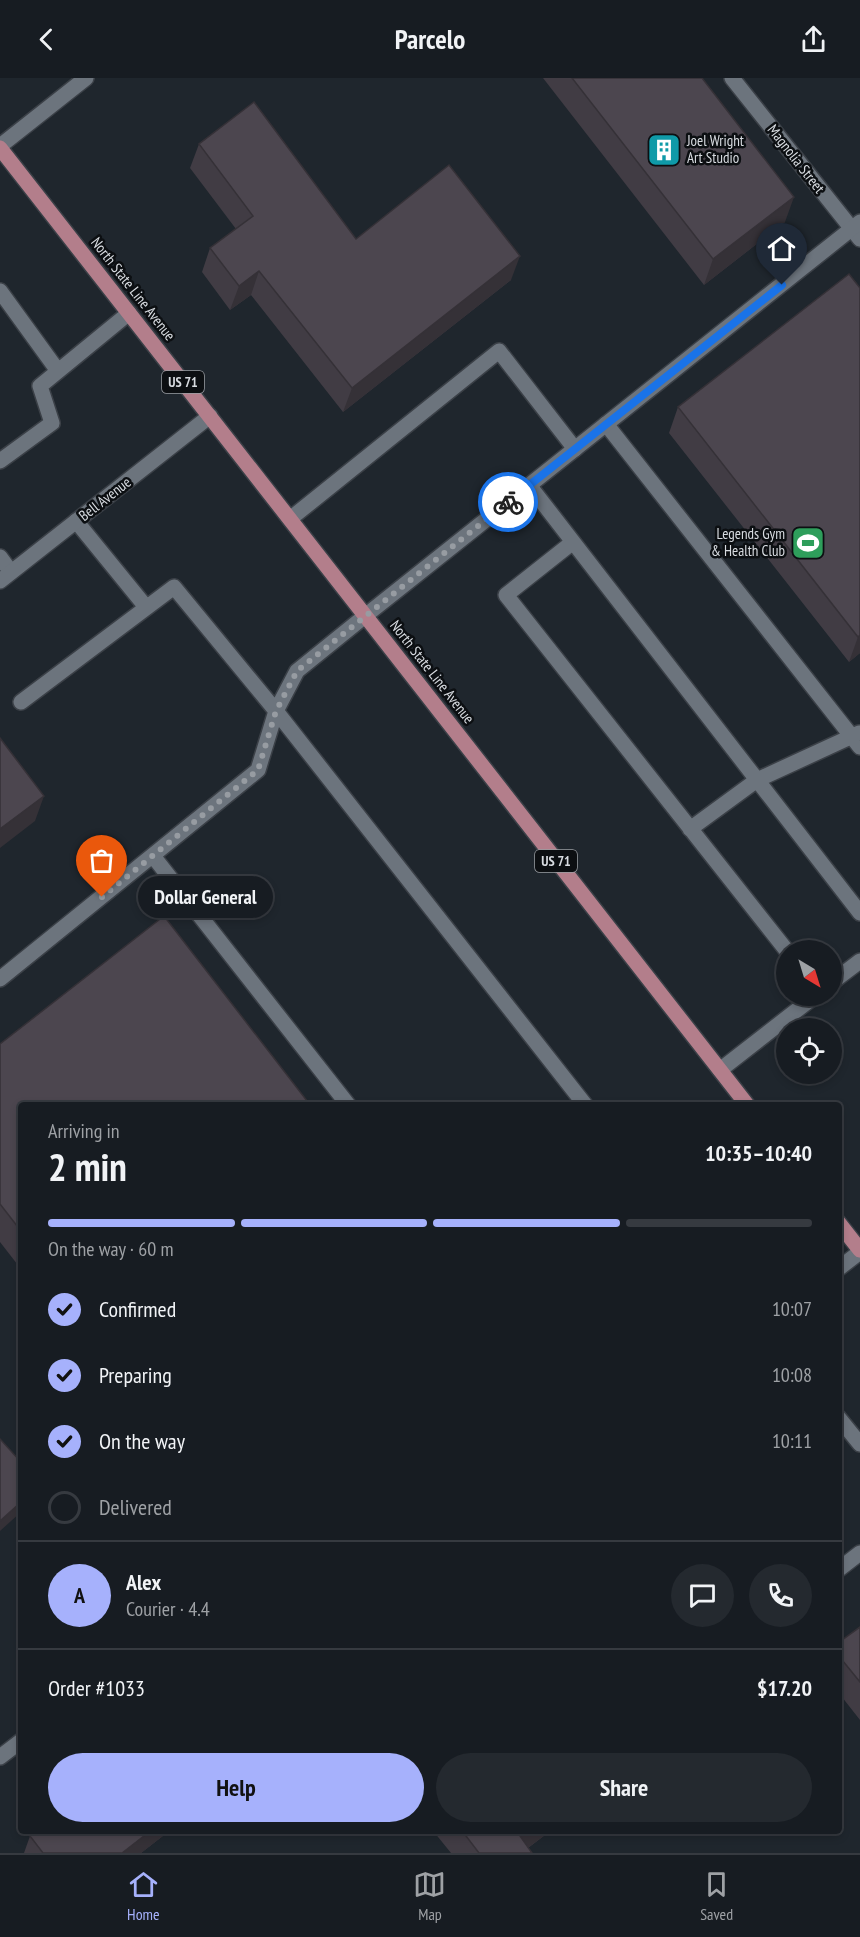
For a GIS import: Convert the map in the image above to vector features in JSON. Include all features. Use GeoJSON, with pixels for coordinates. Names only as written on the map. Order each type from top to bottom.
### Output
{"type":"FeatureCollection","features":[{"type":"Feature","properties":{"kind":"main road","name":"North State Line Avenue"},"geometry":{"type":"LineString","coordinates":[[0,147],[745,1102]]}},
{"type":"Feature","properties":{"kind":"main road"},"geometry":{"type":"LineString","coordinates":[[842,1227],[860,1251]]}},
{"type":"Feature","properties":{"kind":"street"},"geometry":{"type":"LineString","coordinates":[[0,147],[86,78]]}},
{"type":"Feature","properties":{"kind":"street","name":"Magnolia Street"},"geometry":{"type":"LineString","coordinates":[[732,78],[857,230]]}},
{"type":"Feature","properties":{"kind":"street"},"geometry":{"type":"LineString","coordinates":[[0,979],[258,770],[276,711],[297,671],[606,424],[857,230]]}},
{"type":"Feature","properties":{"kind":"street"},"geometry":{"type":"LineString","coordinates":[[0,291],[58,371]]}},
{"type":"Feature","properties":{"kind":"street"},"geometry":{"type":"LineString","coordinates":[[0,461],[52,423],[40,386],[129,313]]}},
{"type":"Feature","properties":{"kind":"street"},"geometry":{"type":"LineString","coordinates":[[290,519],[499,351],[575,449]]}},
{"type":"Feature","properties":{"kind":"street","name":"Bell Avenue"},"geometry":{"type":"LineString","coordinates":[[6,577],[210,416]]}},
{"type":"Feature","properties":{"kind":"street"},"geometry":{"type":"LineString","coordinates":[[606,424],[857,739],[757,780],[690,829]]}},
{"type":"Feature","properties":{"kind":"street"},"geometry":{"type":"LineString","coordinates":[[529,485],[860,913]]}},
{"type":"Feature","properties":{"kind":"street"},"geometry":{"type":"LineString","coordinates":[[76,521],[146,607]]}},
{"type":"Feature","properties":{"kind":"street"},"geometry":{"type":"LineString","coordinates":[[573,542],[506,595],[778,940]]}},
{"type":"Feature","properties":{"kind":"street"},"geometry":{"type":"LineString","coordinates":[[0,557],[6,577]]}},
{"type":"Feature","properties":{"kind":"street"},"geometry":{"type":"LineString","coordinates":[[21,702],[174,587],[276,711],[583,1102]]}},
{"type":"Feature","properties":{"kind":"street"},"geometry":{"type":"LineString","coordinates":[[153,856],[346,1102]]}},
{"type":"Feature","properties":{"kind":"street"},"geometry":{"type":"LineString","coordinates":[[842,975],[860,961]]}},
{"type":"Feature","properties":{"kind":"street"},"geometry":{"type":"LineString","coordinates":[[720,1070],[802,1006]]}},
{"type":"Feature","properties":{"kind":"street"},"geometry":{"type":"LineString","coordinates":[[842,1266],[860,1251]]}},
{"type":"Feature","properties":{"kind":"street"},"geometry":{"type":"LineString","coordinates":[[842,1422],[860,1444]]}},
{"type":"Feature","properties":{"kind":"street"},"geometry":{"type":"LineString","coordinates":[[842,1567],[860,1553]]}},
{"type":"Feature","properties":{"kind":"street"},"geometry":{"type":"LineString","coordinates":[[0,1757],[18,1743]]}},
{"type":"Feature","properties":{"kind":"building","name":"Joel Wright Art Studio"},"geometry":{"type":"Polygon","coordinates":[[[572,78],[702,78],[794,197],[713,259],[572,78]]]}},
{"type":"Feature","properties":{"kind":"building"},"geometry":{"type":"Polygon","coordinates":[[[254,102],[356,239],[449,165],[520,256],[352,388],[259,271],[239,286],[210,248],[253,216],[199,144],[254,102]]]}},
{"type":"Feature","properties":{"kind":"building","name":"Legends Gym & Health Club"},"geometry":{"type":"Polygon","coordinates":[[[849,274],[860,288],[860,635],[858,637],[678,407],[849,274]]]}},
{"type":"Feature","properties":{"kind":"building"},"geometry":{"type":"Polygon","coordinates":[[[0,738],[44,796],[0,829],[0,738]]]}},
{"type":"Feature","properties":{"kind":"building"},"geometry":{"type":"Polygon","coordinates":[[[164,916],[308,1102],[18,1102],[18,1227],[0,1204],[0,1044],[164,916]]]}},
{"type":"Feature","properties":{"kind":"building"},"geometry":{"type":"Polygon","coordinates":[[[0,1439],[18,1459],[18,1505],[0,1521],[0,1439]]]}},
{"type":"Feature","properties":{"kind":"building"},"geometry":{"type":"Polygon","coordinates":[[[860,1627],[860,1682],[842,1660],[842,1640],[860,1627]]]}},
{"type":"Feature","properties":{"kind":"building"},"geometry":{"type":"Polygon","coordinates":[[[33,1834],[146,1834],[122,1853],[43,1853],[30,1836],[33,1834]]]}},
{"type":"Feature","properties":{"kind":"building"},"geometry":{"type":"Polygon","coordinates":[[[465,1834],[523,1834],[520,1836],[532,1853],[479,1853],[465,1834]]]}},
{"type":"Feature","properties":{"kind":"way so far"},"geometry":{"type":"LineString","coordinates":[[102,897],[258,770],[276,711],[297,671],[508,502]]}},
{"type":"Feature","properties":{"kind":"place","name":"Joel Wright Art Studio"},"geometry":{"type":"Point","coordinates":[664,150]}},
{"type":"Feature","properties":{"kind":"place","name":"Legends Gym & Health Club"},"geometry":{"type":"Point","coordinates":[808,543]}},
{"type":"Feature","properties":{"kind":"place","name":"Dollar General"},"geometry":{"type":"Point","coordinates":[102,897]}},
{"type":"Feature","properties":{"kind":"route"},"geometry":{"type":"LineString","coordinates":[[508,502],[782,285]]}}]}
